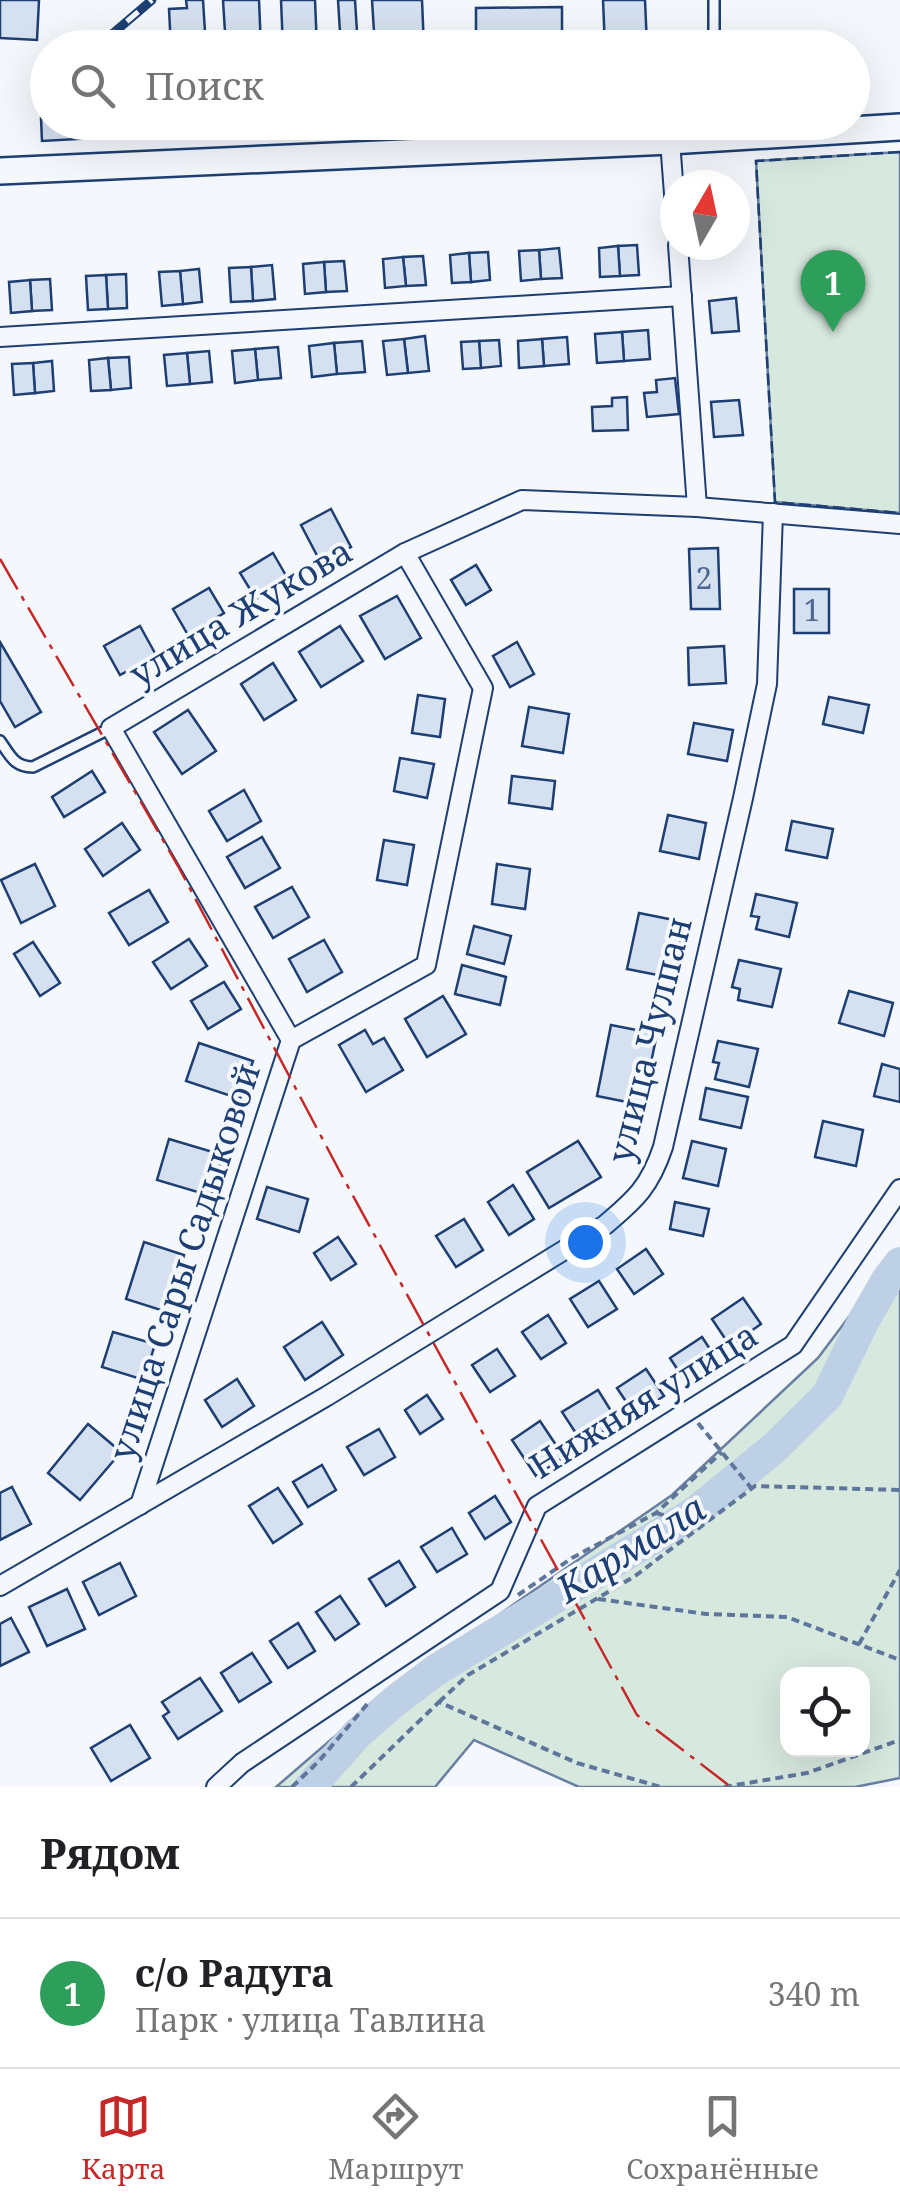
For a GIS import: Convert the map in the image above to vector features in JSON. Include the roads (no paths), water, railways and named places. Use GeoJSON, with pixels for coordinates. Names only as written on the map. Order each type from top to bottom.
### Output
{"type":"FeatureCollection","features":[{"type":"Feature","properties":{"kind":"main road"},"geometry":{"type":"LineString","coordinates":[[870,127],[900,126]]}},
{"type":"Feature","properties":{"kind":"main road"},"geometry":{"type":"LineString","coordinates":[[0,170],[674,140]]}},
{"type":"Feature","properties":{"kind":"street"},"geometry":{"type":"LineString","coordinates":[[670,141],[672,170]]}},
{"type":"Feature","properties":{"kind":"street"},"geometry":{"type":"LineString","coordinates":[[679,260],[697,508]]}},
{"type":"Feature","properties":{"kind":"street"},"geometry":{"type":"LineString","coordinates":[[0,337],[682,296]]}},
{"type":"Feature","properties":{"kind":"street","name":"улица Жукова"},"geometry":{"type":"LineString","coordinates":[[111,728],[405,554],[522,500],[697,508],[900,524]]}},
{"type":"Feature","properties":{"kind":"street","name":"улица Чулпан"},"geometry":{"type":"LineString","coordinates":[[0,1586],[327,1396],[605,1225],[649,1183],[663,1147],[767,684],[773,514]]}},
{"type":"Feature","properties":{"kind":"street"},"geometry":{"type":"LineString","coordinates":[[291,1040],[426,965],[483,688],[405,554]]}},
{"type":"Feature","properties":{"kind":"street","name":"улица Сары Садыковой"},"geometry":{"type":"LineString","coordinates":[[111,728],[291,1040],[140,1505]]}},
{"type":"Feature","properties":{"kind":"street","name":"Нижняя улица"},"geometry":{"type":"LineString","coordinates":[[216,1787],[242,1763],[500,1592],[537,1506],[794,1345],[900,1189]]}},
{"type":"Feature","properties":{"kind":"lane"},"geometry":{"type":"LineString","coordinates":[[714,0],[714,30]]}},
{"type":"Feature","properties":{"kind":"lane"},"geometry":{"type":"LineString","coordinates":[[0,741],[14,762],[33,767],[111,728]]}},
{"type":"Feature","properties":{"kind":"waterway","name":"Кармала"},"geometry":{"type":"LineString","coordinates":[[310,1787],[357,1734],[436,1670],[694,1513],[773,1449],[827,1396],[864,1320],[900,1263]]}},
{"type":"Feature","properties":{"kind":"railway"},"geometry":{"type":"LineString","coordinates":[[117,30],[152,0]]}},
{"type":"Feature","properties":{"kind":"place","name":"с/о Радуга"},"geometry":{"type":"Point","coordinates":[833,332]}}]}
